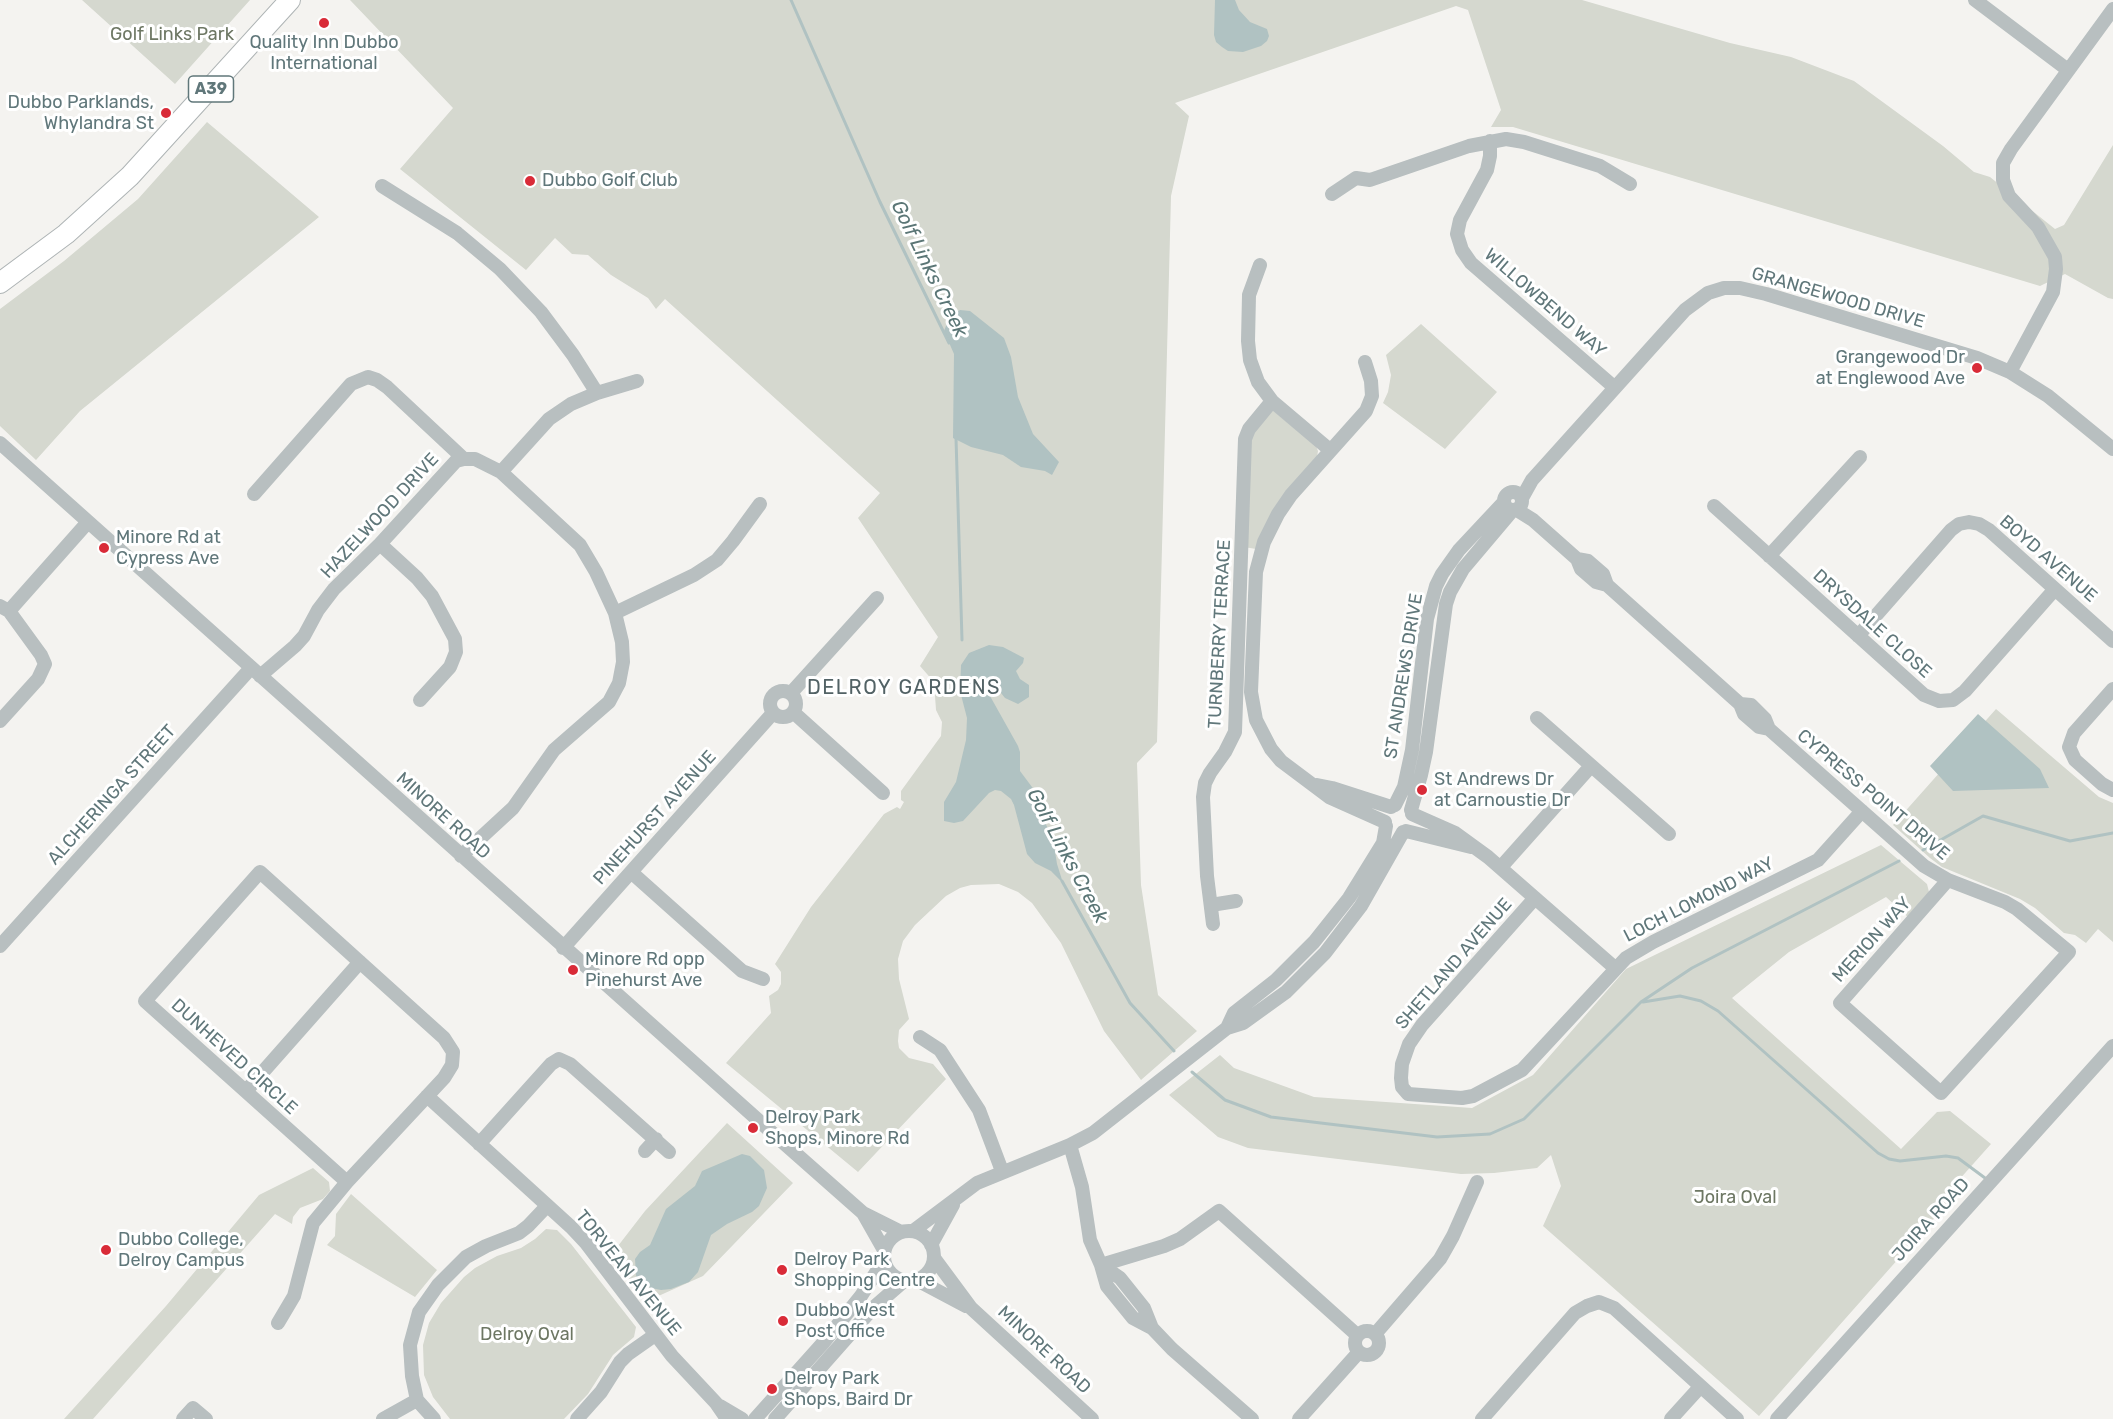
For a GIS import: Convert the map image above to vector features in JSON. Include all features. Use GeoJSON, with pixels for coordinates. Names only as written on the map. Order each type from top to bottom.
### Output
{"type":"FeatureCollection","features":[{"type":"Feature","properties":{"kind":"highway","name":"A39"},"geometry":{"type":"LineString","coordinates":[[0,283],[66,234],[130,176],[290,0]]}},
{"type":"Feature","properties":{"kind":"street"},"geometry":{"type":"LineString","coordinates":[[1975,0],[2068,70]]}},
{"type":"Feature","properties":{"kind":"street"},"geometry":{"type":"LineString","coordinates":[[2010,372],[2053,292],[2056,269],[2055,257],[2038,227],[2009,196],[2003,180],[2003,163],[2113,9]]}},
{"type":"Feature","properties":{"kind":"street"},"geometry":{"type":"LineString","coordinates":[[1332,194],[1356,178],[1370,180],[1469,146],[1506,139],[1524,142],[1600,166],[1630,183]]}},
{"type":"Feature","properties":{"kind":"street","name":"WILLOWBEND WAY"},"geometry":{"type":"LineString","coordinates":[[1490,141],[1490,156],[1486,170],[1460,220],[1457,234],[1462,250],[1471,263],[1614,387]]}},
{"type":"Feature","properties":{"kind":"street"},"geometry":{"type":"LineString","coordinates":[[382,186],[457,233],[500,269],[541,312],[573,355],[597,393]]}},
{"type":"Feature","properties":{"kind":"street"},"geometry":{"type":"LineString","coordinates":[[1260,265],[1249,295],[1248,341],[1250,360],[1258,382],[1272,401],[1330,450]]}},
{"type":"Feature","properties":{"kind":"street","name":"GRANGEWOOD DRIVE"},"geometry":{"type":"LineString","coordinates":[[1515,503],[1532,480],[1685,310],[1708,293],[1724,288],[1740,288],[1766,294],[1948,347],[2010,372],[2048,396],[2113,449]]}},
{"type":"Feature","properties":{"kind":"street"},"geometry":{"type":"LineString","coordinates":[[1365,362],[1371,381],[1372,396],[1366,411],[1284,504],[1269,529],[1259,556],[1256,572],[1251,685],[1256,720],[1271,749],[1281,761],[1291,771],[1329,797],[1385,824],[1393,832],[1405,832],[1476,848]]}},
{"type":"Feature","properties":{"kind":"street"},"geometry":{"type":"LineString","coordinates":[[254,494],[351,384],[368,377],[387,387],[464,459]]}},
{"type":"Feature","properties":{"kind":"street"},"geometry":{"type":"LineString","coordinates":[[501,472],[549,419],[571,404],[597,393],[637,381]]}},
{"type":"Feature","properties":{"kind":"street","name":"TURNBERRY TERRACE"},"geometry":{"type":"LineString","coordinates":[[1213,924],[1207,876],[1203,797],[1210,773],[1225,752],[1234,732],[1245,439],[1253,423],[1272,401]]}},
{"type":"Feature","properties":{"kind":"street","name":"MINORE ROAD"},"geometry":{"type":"LineString","coordinates":[[0,443],[563,948],[863,1213],[907,1232]]}},
{"type":"Feature","properties":{"kind":"street"},"geometry":{"type":"LineString","coordinates":[[1769,556],[1860,457]]}},
{"type":"Feature","properties":{"kind":"street","name":"HAZELWOOD DRIVE"},"geometry":{"type":"LineString","coordinates":[[255,672],[299,641],[318,609],[334,589],[380,544],[456,461],[475,459],[501,472],[580,545],[596,572],[615,613],[621,642],[622,662],[619,683],[609,702],[554,750],[513,808],[461,856]]}},
{"type":"Feature","properties":{"kind":"street","name":"CYPRESS POINT DRIVE"},"geometry":{"type":"LineString","coordinates":[[1515,503],[1577,559],[1581,569],[1596,582],[1607,585],[1740,704],[1744,714],[1759,727],[1769,729],[1918,861],[1948,880],[2005,902],[2017,909],[2069,952],[1941,1093]]}},
{"type":"Feature","properties":{"kind":"street","name":"ST ANDREWS DRIVE"},"geometry":{"type":"LineString","coordinates":[[1393,806],[1404,787],[1412,750],[1431,600],[1442,574],[1469,538],[1515,503]]}},
{"type":"Feature","properties":{"kind":"street","name":"ST ANDREWS DRIVE"},"geometry":{"type":"LineString","coordinates":[[1411,812],[1426,752],[1443,619],[1448,598],[1463,569],[1515,503]]}},
{"type":"Feature","properties":{"kind":"street"},"geometry":{"type":"LineString","coordinates":[[615,613],[694,574],[717,560],[760,504]]}},
{"type":"Feature","properties":{"kind":"street","name":"DRYSDALE CLOSE"},"geometry":{"type":"LineString","coordinates":[[1714,507],[1924,694],[1939,702],[1953,700],[1965,691],[2055,589]]}},
{"type":"Feature","properties":{"kind":"street"},"geometry":{"type":"LineString","coordinates":[[0,721],[39,679],[45,664],[41,655],[5,609],[88,522]]}},
{"type":"Feature","properties":{"kind":"street","name":"BOYD AVENUE"},"geometry":{"type":"LineString","coordinates":[[1858,636],[1951,530],[1959,524],[1969,522],[1979,524],[1989,530],[2113,641]]}},
{"type":"Feature","properties":{"kind":"street"},"geometry":{"type":"LineString","coordinates":[[380,544],[417,578],[432,596],[455,639],[456,652],[450,667],[420,700]]}},
{"type":"Feature","properties":{"kind":"street"},"geometry":{"type":"LineString","coordinates":[[791,693],[877,598]]}},
{"type":"Feature","properties":{"kind":"street","name":"ALCHERINGA STREET"},"geometry":{"type":"LineString","coordinates":[[0,946],[255,672]]}},
{"type":"Feature","properties":{"kind":"street"},"geometry":{"type":"LineString","coordinates":[[2113,689],[2074,733],[2069,747],[2075,760],[2097,780],[2113,790]]}},
{"type":"Feature","properties":{"kind":"street"},"geometry":{"type":"LineString","coordinates":[[780,691],[791,693],[796,701],[793,712],[782,717],[773,713],[770,703],[773,695],[780,691]]}},
{"type":"Feature","properties":{"kind":"street"},"geometry":{"type":"LineString","coordinates":[[793,712],[883,793]]}},
{"type":"Feature","properties":{"kind":"street","name":"PINEHURST AVENUE"},"geometry":{"type":"LineString","coordinates":[[563,948],[773,713]]}},
{"type":"Feature","properties":{"kind":"street"},"geometry":{"type":"LineString","coordinates":[[1537,718],[1669,834]]}},
{"type":"Feature","properties":{"kind":"street"},"geometry":{"type":"LineString","coordinates":[[1234,732],[1262,733]]}},
{"type":"Feature","properties":{"kind":"street"},"geometry":{"type":"LineString","coordinates":[[1501,867],[1591,765]]}},
{"type":"Feature","properties":{"kind":"street"},"geometry":{"type":"LineString","coordinates":[[1312,784],[1393,806],[1404,805],[1411,812],[1455,833],[1501,867],[1614,968]]}},
{"type":"Feature","properties":{"kind":"street"},"geometry":{"type":"LineString","coordinates":[[1227,1028],[1234,1013],[1276,980],[1314,942],[1349,898],[1383,843],[1385,813],[1393,806]]}},
{"type":"Feature","properties":{"kind":"street"},"geometry":{"type":"LineString","coordinates":[[755,1419],[823,1343],[861,1296],[884,1255],[888,1242],[955,1201],[977,1183],[1070,1145],[1093,1133],[1227,1028],[1243,1023],[1286,992],[1325,953],[1361,906],[1412,824],[1411,812]]}},
{"type":"Feature","properties":{"kind":"street","name":"LOCH LOMOND WAY"},"geometry":{"type":"LineString","coordinates":[[1405,1091],[1417,1096],[1462,1098],[1482,1092],[1513,1076],[1541,1052],[1614,968],[1639,949],[1818,860],[1862,812]]}},
{"type":"Feature","properties":{"kind":"street","name":"DUNHEVED CIRCLE"},"geometry":{"type":"LineString","coordinates":[[260,872],[444,1038],[453,1052],[452,1065],[427,1096],[347,1182],[246,1091],[145,1001],[260,872]]}},
{"type":"Feature","properties":{"kind":"street"},"geometry":{"type":"LineString","coordinates":[[631,872],[742,971],[763,979]]}},
{"type":"Feature","properties":{"kind":"street","name":"MERION WAY"},"geometry":{"type":"LineString","coordinates":[[1941,1093],[1840,1004],[1948,880]]}},
{"type":"Feature","properties":{"kind":"street","name":"SHETLAND AVENUE"},"geometry":{"type":"LineString","coordinates":[[1405,1091],[1401,1078],[1402,1064],[1409,1044],[1422,1025],[1535,898]]}},
{"type":"Feature","properties":{"kind":"street"},"geometry":{"type":"LineString","coordinates":[[1211,905],[1236,901]]}},
{"type":"Feature","properties":{"kind":"street"},"geometry":{"type":"LineString","coordinates":[[246,1091],[360,962]]}},
{"type":"Feature","properties":{"kind":"street"},"geometry":{"type":"LineString","coordinates":[[920,1037],[940,1050],[979,1110],[1002,1171]]}},
{"type":"Feature","properties":{"kind":"street","name":"JOIRA ROAD"},"geometry":{"type":"LineString","coordinates":[[1777,1419],[2113,1046]]}},
{"type":"Feature","properties":{"kind":"street"},"geometry":{"type":"LineString","coordinates":[[479,1144],[550,1064],[559,1059],[570,1064],[669,1152]]}},
{"type":"Feature","properties":{"kind":"street","name":"TORVEAN AVENUE"},"geometry":{"type":"LineString","coordinates":[[427,1096],[548,1206],[586,1244],[655,1335],[685,1372],[716,1403],[727,1419]]}},
{"type":"Feature","properties":{"kind":"street"},"geometry":{"type":"LineString","coordinates":[[645,1151],[656,1139]]}},
{"type":"Feature","properties":{"kind":"street"},"geometry":{"type":"LineString","coordinates":[[1070,1145],[1082,1187],[1090,1240],[1101,1265],[1120,1278],[1144,1308],[1152,1328],[1187,1363],[1252,1419]]}},
{"type":"Feature","properties":{"kind":"street"},"geometry":{"type":"LineString","coordinates":[[278,1323],[294,1296],[313,1223],[347,1182]]}},
{"type":"Feature","properties":{"kind":"street"},"geometry":{"type":"LineString","coordinates":[[1376,1334],[1440,1259],[1477,1182]]}},
{"type":"Feature","properties":{"kind":"street"},"geometry":{"type":"LineString","coordinates":[[775,1419],[873,1308],[910,1280],[929,1271],[932,1252],[955,1201]]}},
{"type":"Feature","properties":{"kind":"street"},"geometry":{"type":"LineString","coordinates":[[434,1419],[417,1400],[410,1362],[414,1327],[427,1298],[466,1257],[519,1233],[548,1206]]}},
{"type":"Feature","properties":{"kind":"street"},"geometry":{"type":"LineString","coordinates":[[1101,1265],[1180,1239],[1219,1211],[1357,1335]]}},
{"type":"Feature","properties":{"kind":"street","name":"MINORE ROAD"},"geometry":{"type":"LineString","coordinates":[[863,1213],[884,1255]]}},
{"type":"Feature","properties":{"kind":"street"},"geometry":{"type":"LineString","coordinates":[[907,1232],[927,1239],[932,1252]]}},
{"type":"Feature","properties":{"kind":"street","name":"MINORE ROAD"},"geometry":{"type":"LineString","coordinates":[[932,1252],[971,1308],[1092,1419]]}},
{"type":"Feature","properties":{"kind":"street"},"geometry":{"type":"LineString","coordinates":[[884,1255],[890,1274],[910,1280]]}},
{"type":"Feature","properties":{"kind":"street","name":"MINORE ROAD"},"geometry":{"type":"LineString","coordinates":[[910,1280],[971,1308]]}},
{"type":"Feature","properties":{"kind":"street"},"geometry":{"type":"LineString","coordinates":[[1482,1419],[1575,1312],[1587,1305],[1599,1302],[1614,1308],[1737,1419]]}},
{"type":"Feature","properties":{"kind":"street"},"geometry":{"type":"LineString","coordinates":[[1366,1330],[1376,1334],[1380,1340],[1377,1351],[1370,1355],[1359,1352],[1355,1342],[1357,1335],[1366,1330]]}},
{"type":"Feature","properties":{"kind":"street"},"geometry":{"type":"LineString","coordinates":[[577,1419],[601,1392],[620,1362],[655,1335]]}},
{"type":"Feature","properties":{"kind":"street"},"geometry":{"type":"LineString","coordinates":[[1299,1419],[1359,1352]]}},
{"type":"Feature","properties":{"kind":"street"},"geometry":{"type":"LineString","coordinates":[[1671,1419],[1700,1387]]}},
{"type":"Feature","properties":{"kind":"street"},"geometry":{"type":"LineString","coordinates":[[383,1419],[417,1400]]}},
{"type":"Feature","properties":{"kind":"street","name":"TORVEAN AVENUE"},"geometry":{"type":"LineString","coordinates":[[716,1403],[742,1419]]}},
{"type":"Feature","properties":{"kind":"street"},"geometry":{"type":"LineString","coordinates":[[183,1419],[193,1408],[206,1419]]}},
{"type":"Feature","properties":{"kind":"green space","name":"Golf Links Park"},"geometry":{"type":"Polygon","coordinates":[[[82,0],[250,0],[175,84],[82,0]]]}},
{"type":"Feature","properties":{"kind":"green space","name":"Dubbo Golf Club"},"geometry":{"type":"Polygon","coordinates":[[[350,0],[1582,0],[1730,43],[1791,57],[1854,81],[1943,146],[1974,172],[1990,177],[2055,229],[2064,225],[2113,145],[2113,299],[2065,274],[2040,286],[1513,127],[1491,127],[1501,110],[1468,10],[1456,6],[1175,103],[1189,116],[1171,196],[1157,742],[1137,763],[1141,885],[1158,995],[1197,1031],[1141,1080],[1104,1031],[1061,943],[1032,903],[1018,892],[999,884],[971,885],[960,888],[946,896],[915,925],[903,941],[898,959],[899,979],[909,1019],[899,1030],[899,1048],[909,1058],[933,1064],[946,1079],[858,1172],[726,1063],[771,1013],[769,996],[778,990],[781,984],[781,972],[775,964],[811,907],[884,814],[897,807],[900,809],[904,802],[901,800],[901,791],[941,736],[942,722],[936,710],[934,682],[920,666],[938,637],[858,518],[880,493],[665,299],[656,309],[648,298],[611,275],[588,255],[572,254],[555,238],[526,270],[400,169],[453,108],[350,0]]]}},
{"type":"Feature","properties":{"kind":"green space"},"geometry":{"type":"Polygon","coordinates":[[[207,122],[319,217],[80,411],[36,460],[0,426],[0,309],[64,261],[138,199],[207,122]]]}},
{"type":"Feature","properties":{"kind":"green space"},"geometry":{"type":"Polygon","coordinates":[[[1421,324],[1497,392],[1445,449],[1383,403],[1391,375],[1386,355],[1421,324]]]}},
{"type":"Feature","properties":{"kind":"green space"},"geometry":{"type":"Polygon","coordinates":[[[1270,408],[1316,446],[1318,451],[1317,457],[1256,549],[1244,547],[1247,439],[1270,408]]]}},
{"type":"Feature","properties":{"kind":"green space"},"geometry":{"type":"Polygon","coordinates":[[[1996,709],[2099,797],[2113,803],[2113,942],[2098,929],[2086,943],[2075,935],[2064,933],[2035,908],[2020,899],[1942,867],[1893,825],[1996,709]]]}},
{"type":"Feature","properties":{"kind":"green space","name":"Joira Oval"},"geometry":{"type":"Polygon","coordinates":[[[1881,845],[1927,884],[1929,892],[1909,918],[1886,897],[1789,952],[1732,998],[1901,1149],[1937,1112],[1950,1111],[1991,1144],[1949,1191],[1954,1196],[1759,1416],[1543,1226],[1561,1186],[1551,1155],[1537,1168],[1461,1174],[1248,1148],[1218,1137],[1169,1095],[1220,1055],[1234,1068],[1314,1097],[1472,1108],[1533,1075],[1626,969],[1881,845]]]}},
{"type":"Feature","properties":{"kind":"green space"},"geometry":{"type":"Polygon","coordinates":[[[727,1123],[793,1183],[703,1276],[645,1302],[611,1255],[645,1211],[727,1123]]]}},
{"type":"Feature","properties":{"kind":"green space"},"geometry":{"type":"Polygon","coordinates":[[[313,1168],[329,1182],[330,1191],[323,1199],[300,1208],[293,1217],[292,1224],[275,1214],[93,1419],[64,1419],[166,1306],[259,1195],[313,1168]]]}},
{"type":"Feature","properties":{"kind":"green space"},"geometry":{"type":"Polygon","coordinates":[[[351,1194],[437,1270],[415,1297],[327,1245],[335,1236],[336,1214],[351,1194]]]}},
{"type":"Feature","properties":{"kind":"green space","name":"Delroy Oval"},"geometry":{"type":"Polygon","coordinates":[[[546,1229],[557,1230],[571,1244],[636,1327],[634,1337],[613,1355],[588,1394],[564,1419],[450,1419],[433,1397],[424,1375],[423,1345],[429,1323],[441,1303],[475,1268],[497,1256],[521,1248],[546,1229]]]}},
{"type":"Feature","properties":{"kind":"shaded area"},"geometry":{"type":"Polygon","coordinates":[[[1215,0],[1235,0],[1239,10],[1250,22],[1267,29],[1269,36],[1267,41],[1261,46],[1243,52],[1228,51],[1222,47],[1216,42],[1214,35],[1215,0]]]}},
{"type":"Feature","properties":{"kind":"shaded area"},"geometry":{"type":"Polygon","coordinates":[[[960,310],[970,311],[1004,338],[1011,357],[1018,397],[1033,434],[1059,462],[1052,475],[1045,471],[1021,467],[1003,455],[971,447],[953,438],[954,354],[944,331],[950,316],[960,310]]]}},
{"type":"Feature","properties":{"kind":"shaded area"},"geometry":{"type":"Polygon","coordinates":[[[989,645],[1003,647],[1024,658],[1016,671],[1020,679],[1029,685],[1029,697],[1018,704],[1005,698],[997,688],[991,690],[990,696],[1018,746],[1020,771],[1038,795],[1037,806],[1053,839],[1063,883],[1051,871],[1035,863],[1027,854],[1014,805],[1011,799],[1001,791],[995,790],[989,793],[963,821],[954,823],[944,821],[944,802],[956,782],[966,740],[967,718],[960,691],[961,665],[969,653],[989,645]]]}},
{"type":"Feature","properties":{"kind":"shaded area"},"geometry":{"type":"Polygon","coordinates":[[[1978,714],[2040,769],[2049,788],[1953,791],[1930,766],[1978,714]]]}},
{"type":"Feature","properties":{"kind":"shaded area"},"geometry":{"type":"Polygon","coordinates":[[[742,1154],[750,1156],[764,1170],[767,1188],[759,1206],[711,1235],[698,1272],[689,1282],[661,1290],[643,1284],[636,1276],[635,1259],[650,1245],[666,1209],[695,1186],[702,1171],[742,1154]]]}},
{"type":"Feature","properties":{"kind":"waterway","name":"Golf Links Creek"},"geometry":{"type":"LineString","coordinates":[[791,0],[880,202],[949,343]]}},
{"type":"Feature","properties":{"kind":"waterway","name":"Golf Links Creek"},"geometry":{"type":"LineString","coordinates":[[956,438],[962,640]]}},
{"type":"Feature","properties":{"kind":"waterway"},"geometry":{"type":"LineString","coordinates":[[1923,850],[1983,816],[2070,841],[2113,833]]}},
{"type":"Feature","properties":{"kind":"waterway"},"geometry":{"type":"LineString","coordinates":[[1192,1072],[1225,1100],[1271,1117],[1437,1137],[1490,1134],[1524,1119],[1641,1002],[1692,968],[1899,861]]}},
{"type":"Feature","properties":{"kind":"waterway","name":"Golf Links Creek"},"geometry":{"type":"LineString","coordinates":[[1062,881],[1130,1003],[1174,1051]]}},
{"type":"Feature","properties":{"kind":"waterway"},"geometry":{"type":"LineString","coordinates":[[1643,1002],[1680,996],[1701,1001],[1718,1011],[1878,1153],[1889,1159],[1900,1161],[1946,1156],[1958,1158],[1985,1178]]}},
{"type":"Feature","properties":{"kind":"place","name":"Quality Inn Dubbo International"},"geometry":{"type":"Point","coordinates":[324,23]}},
{"type":"Feature","properties":{"kind":"place","name":"Dubbo Parklands, Whylandra St"},"geometry":{"type":"Point","coordinates":[166,113]}},
{"type":"Feature","properties":{"kind":"place","name":"Dubbo Golf Club"},"geometry":{"type":"Point","coordinates":[530,181]}},
{"type":"Feature","properties":{"kind":"place","name":"Grangewood Dr at Englewood Ave"},"geometry":{"type":"Point","coordinates":[1977,368]}},
{"type":"Feature","properties":{"kind":"place","name":"Minore Rd at Cypress Ave"},"geometry":{"type":"Point","coordinates":[104,548]}},
{"type":"Feature","properties":{"kind":"place","name":"St Andrews Dr at Carnoustie Dr"},"geometry":{"type":"Point","coordinates":[1422,790]}},
{"type":"Feature","properties":{"kind":"place","name":"Minore Rd opp Pinehurst Ave"},"geometry":{"type":"Point","coordinates":[573,970]}},
{"type":"Feature","properties":{"kind":"place","name":"Delroy Park Shops, Minore Rd"},"geometry":{"type":"Point","coordinates":[753,1128]}},
{"type":"Feature","properties":{"kind":"place","name":"Dubbo College, Delroy Campus"},"geometry":{"type":"Point","coordinates":[106,1250]}},
{"type":"Feature","properties":{"kind":"place","name":"Delroy Park Shopping Centre"},"geometry":{"type":"Point","coordinates":[782,1270]}},
{"type":"Feature","properties":{"kind":"place","name":"Dubbo West Post Office"},"geometry":{"type":"Point","coordinates":[783,1321]}},
{"type":"Feature","properties":{"kind":"place","name":"Delroy Park Shops, Baird Dr"},"geometry":{"type":"Point","coordinates":[772,1389]}},
{"type":"Feature","properties":{"kind":"district","name":"DELROY GARDENS"},"geometry":{"type":"Point","coordinates":[904,688]}}]}
